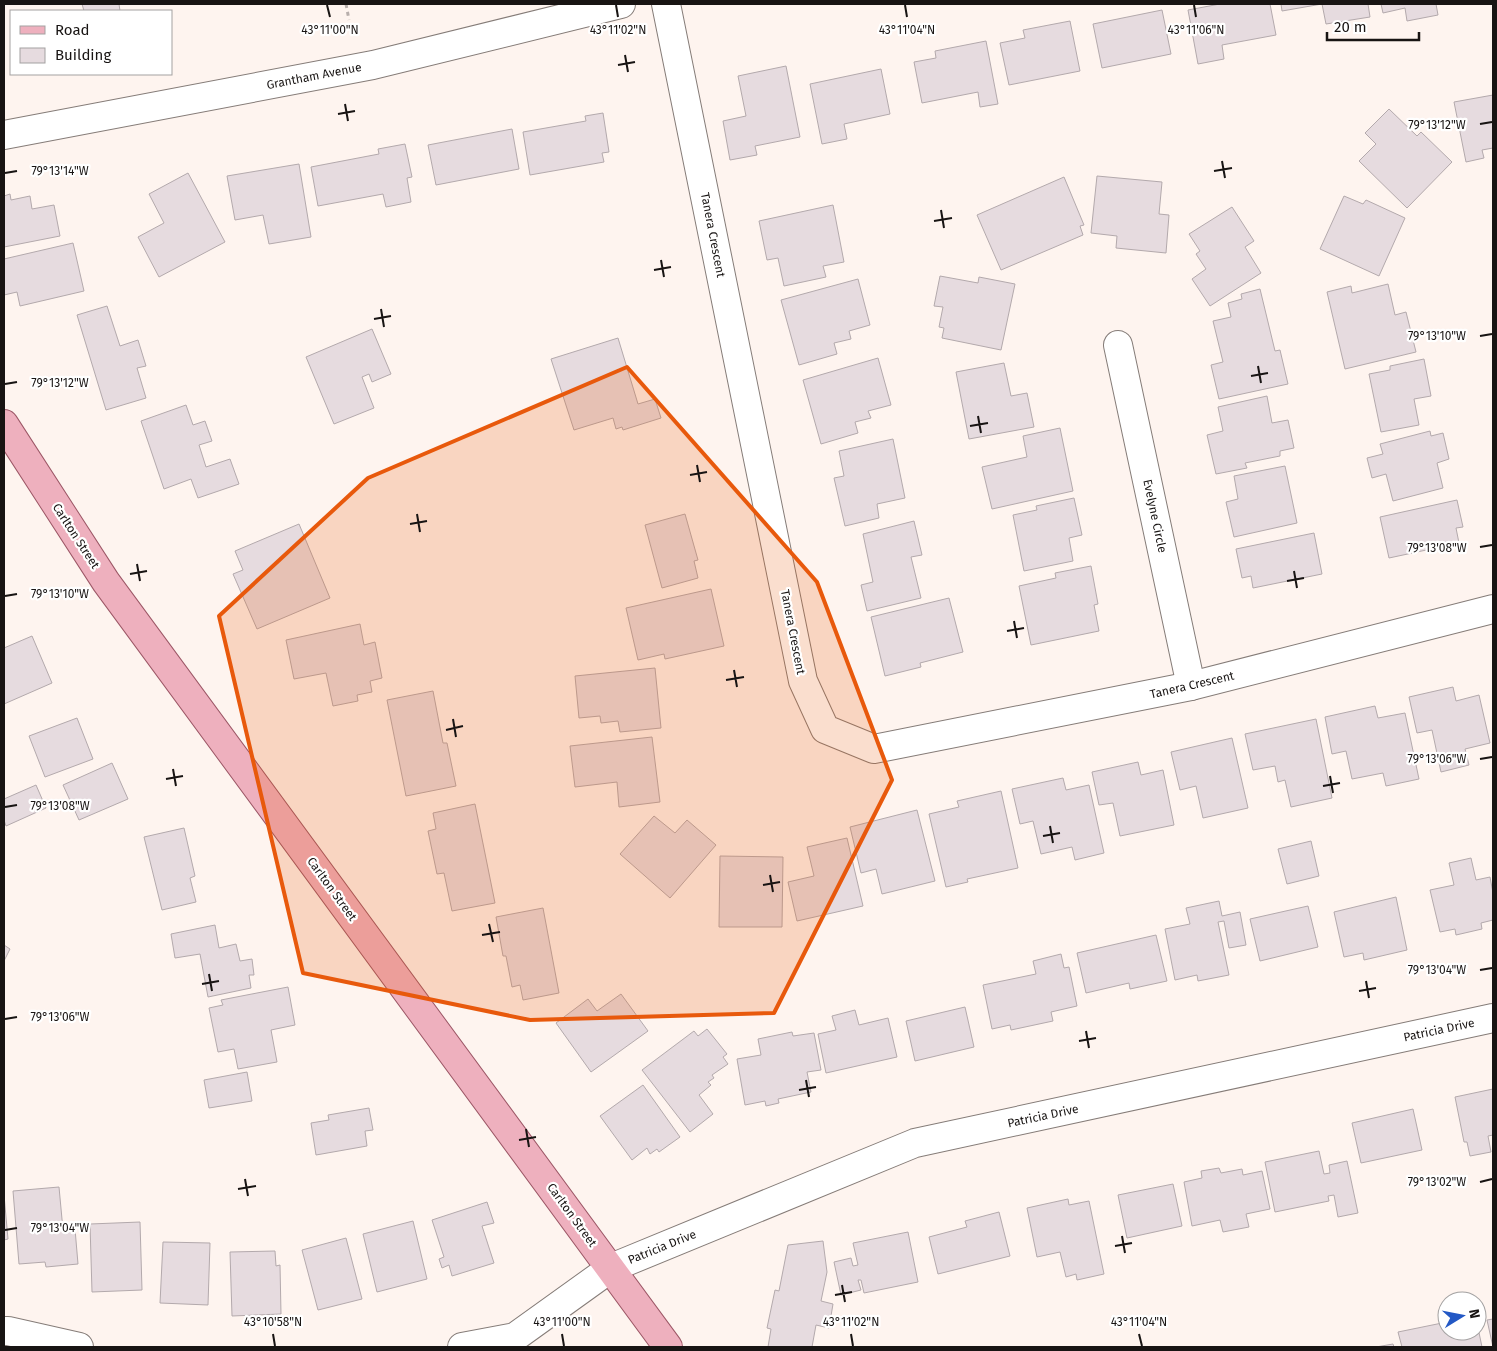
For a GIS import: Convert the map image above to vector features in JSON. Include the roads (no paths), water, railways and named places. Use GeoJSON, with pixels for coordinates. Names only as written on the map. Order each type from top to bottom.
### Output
{"type":"FeatureCollection","features":[{"type":"Feature","properties":{"kind":"main road","name":"Carlton Street"},"geometry":{"type":"LineString","coordinates":[[4,424],[106,582],[668,1347]]}},
{"type":"Feature","properties":{"kind":"street","name":"Grantham Avenue"},"geometry":{"type":"LineString","coordinates":[[4,135],[373,65],[621,4]]}},
{"type":"Feature","properties":{"kind":"street","name":"Tanera Crescent"},"geometry":{"type":"LineString","coordinates":[[666,4],[803,681],[824,729],[874,749],[1191,686],[1493,609]]}},
{"type":"Feature","properties":{"kind":"street","name":"Evelyne Circle"},"geometry":{"type":"LineString","coordinates":[[1118,345],[1191,686]]}},
{"type":"Feature","properties":{"kind":"street","name":"Patricia Drive"},"geometry":{"type":"LineString","coordinates":[[462,1347],[515,1336],[611,1268],[915,1143],[1493,1018]]}},
{"type":"Feature","properties":{"kind":"street"},"geometry":{"type":"LineString","coordinates":[[4,1331],[79,1347]]}}]}
